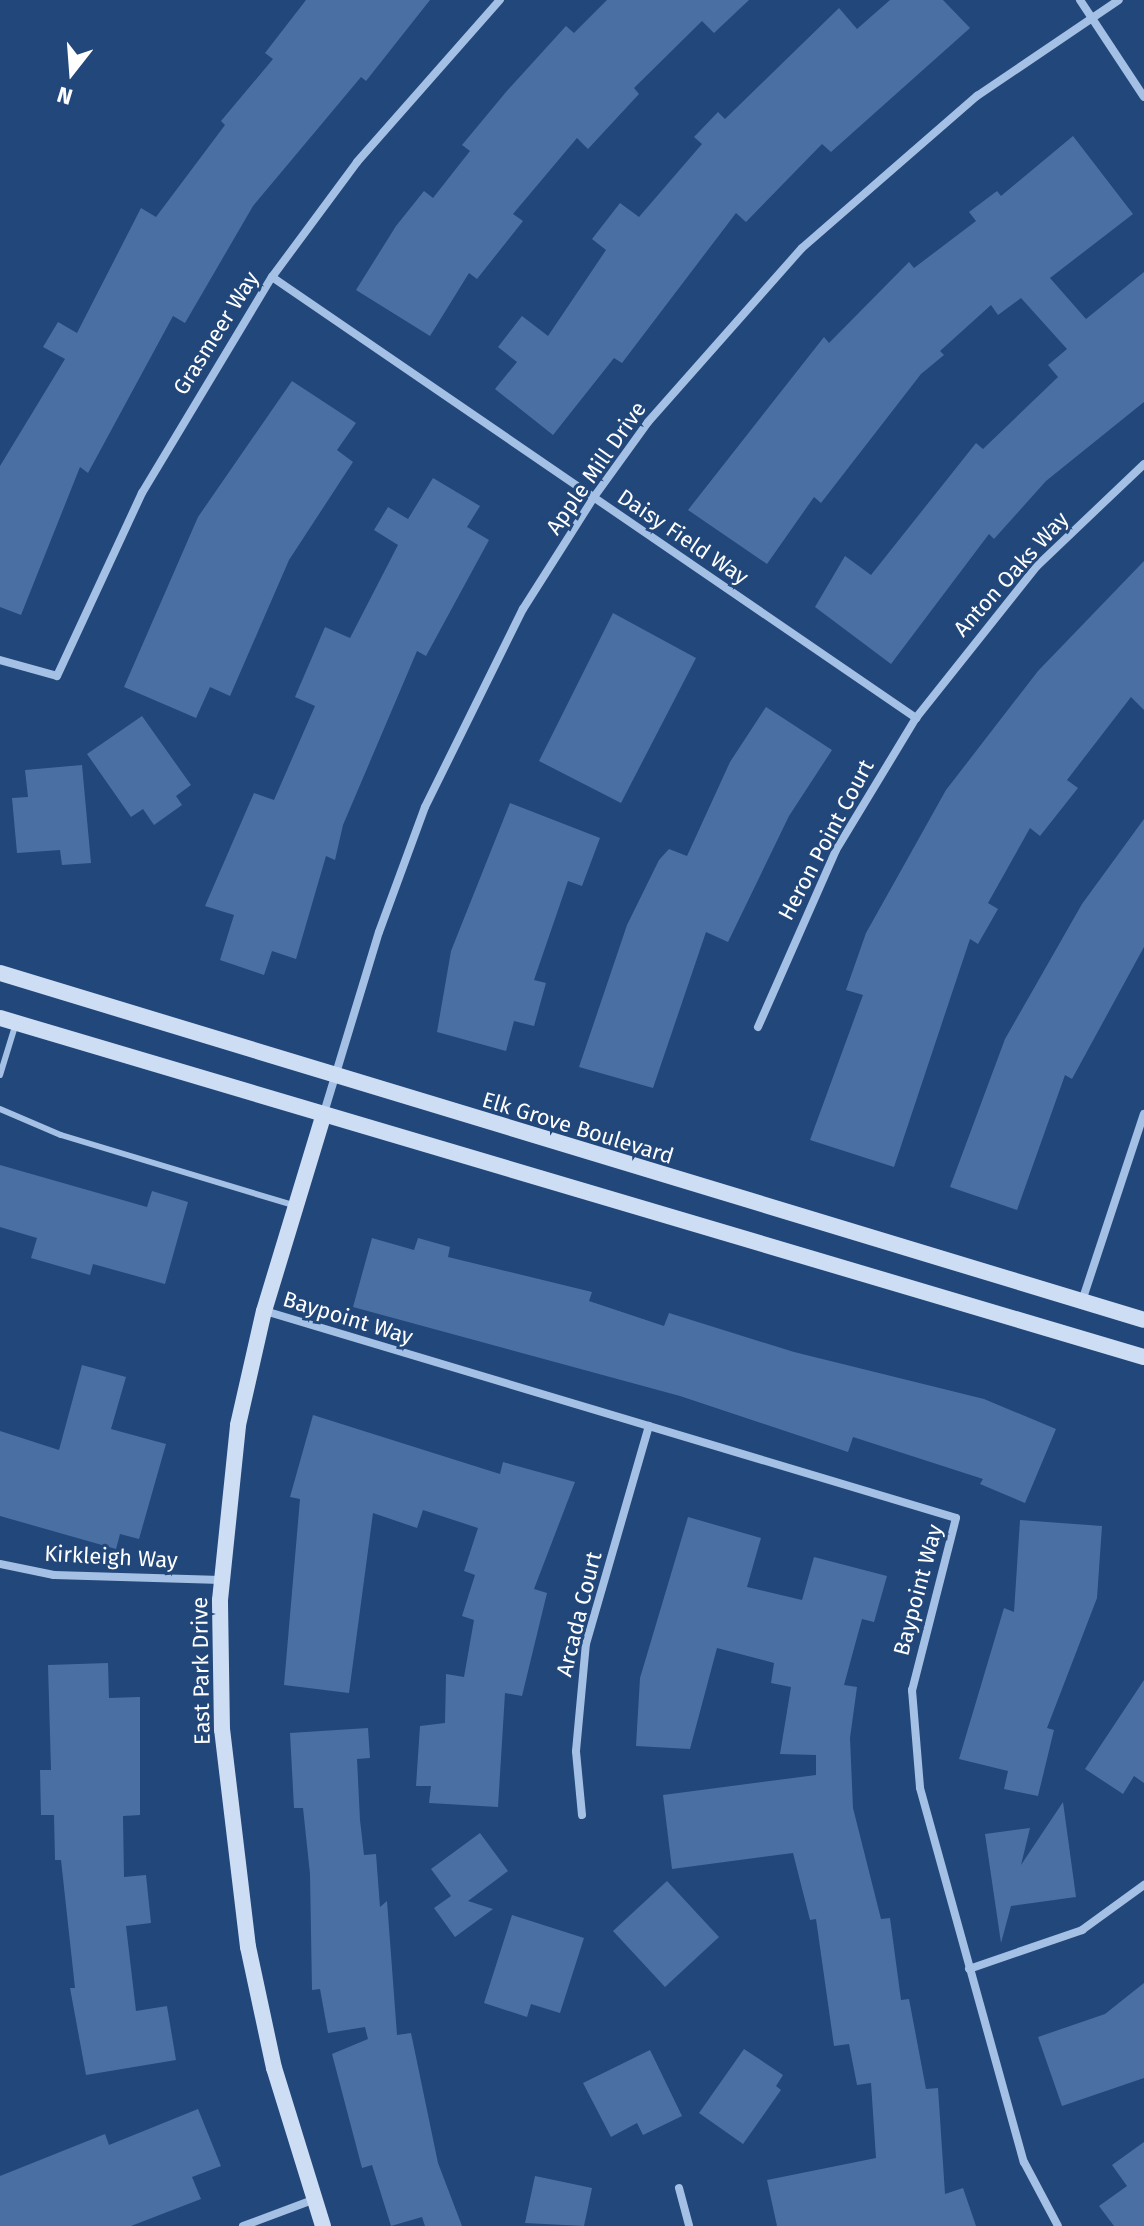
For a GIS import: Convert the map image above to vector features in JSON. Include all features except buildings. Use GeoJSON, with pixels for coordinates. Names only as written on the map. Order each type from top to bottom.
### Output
{"type":"FeatureCollection","features":[{"type":"Feature","properties":{"kind":"main road","name":"Elk Grove Boulevard"},"geometry":{"type":"LineString","coordinates":[[0,973],[1144,1320]]}},
{"type":"Feature","properties":{"kind":"main road"},"geometry":{"type":"LineString","coordinates":[[8,1020],[323,1117],[1144,1357]]}},
{"type":"Feature","properties":{"kind":"main road","name":"East Park Drive"},"geometry":{"type":"LineString","coordinates":[[323,1117],[264,1311],[238,1425],[221,1580],[222,1730],[234,1854],[274,2068],[323,2226]]}},
{"type":"Feature","properties":{"kind":"street","name":"Grasmeer Way"},"geometry":{"type":"LineString","coordinates":[[0,660],[57,676],[142,493],[272,277],[357,162],[500,0]]}},
{"type":"Feature","properties":{"kind":"street"},"geometry":{"type":"LineString","coordinates":[[1080,0],[1144,97]]}},
{"type":"Feature","properties":{"kind":"street","name":"Apple Mill Drive"},"geometry":{"type":"LineString","coordinates":[[323,1117],[425,807],[523,609],[594,497],[658,410],[802,248],[977,96],[1119,0]]}},
{"type":"Feature","properties":{"kind":"street","name":"Daisy Field Way"},"geometry":{"type":"LineString","coordinates":[[272,277],[916,718]]}},
{"type":"Feature","properties":{"kind":"street","name":"Anton Oaks Way"},"geometry":{"type":"LineString","coordinates":[[916,718],[1037,566],[1144,464]]}},
{"type":"Feature","properties":{"kind":"street","name":"Heron Point Court"},"geometry":{"type":"LineString","coordinates":[[758,1027],[836,850],[916,718]]}},
{"type":"Feature","properties":{"kind":"street"},"geometry":{"type":"LineString","coordinates":[[1081,1302],[1144,1114]]}},
{"type":"Feature","properties":{"kind":"street","name":"Baypoint Way"},"geometry":{"type":"LineString","coordinates":[[264,1311],[956,1518],[919,1646],[912,1733],[920,1788],[1024,2162],[1058,2226]]}},
{"type":"Feature","properties":{"kind":"street","name":"Arcada Court"},"geometry":{"type":"LineString","coordinates":[[582,1815],[576,1751],[586,1644],[649,1426]]}},
{"type":"Feature","properties":{"kind":"street","name":"Kirkleigh Way"},"geometry":{"type":"LineString","coordinates":[[0,1564],[54,1575],[221,1580]]}},
{"type":"Feature","properties":{"kind":"street"},"geometry":{"type":"LineString","coordinates":[[969,1969],[1082,1930],[1144,1885]]}},
{"type":"Feature","properties":{"kind":"street"},"geometry":{"type":"LineString","coordinates":[[679,2188],[689,2226]]}},
{"type":"Feature","properties":{"kind":"street"},"geometry":{"type":"LineString","coordinates":[[243,2226],[313,2200]]}},
{"type":"Feature","properties":{"kind":"lane"},"geometry":{"type":"LineString","coordinates":[[0,1075],[8,1020]]}},
{"type":"Feature","properties":{"kind":"lane"},"geometry":{"type":"LineString","coordinates":[[0,1109],[61,1135],[296,1206]]}}]}
